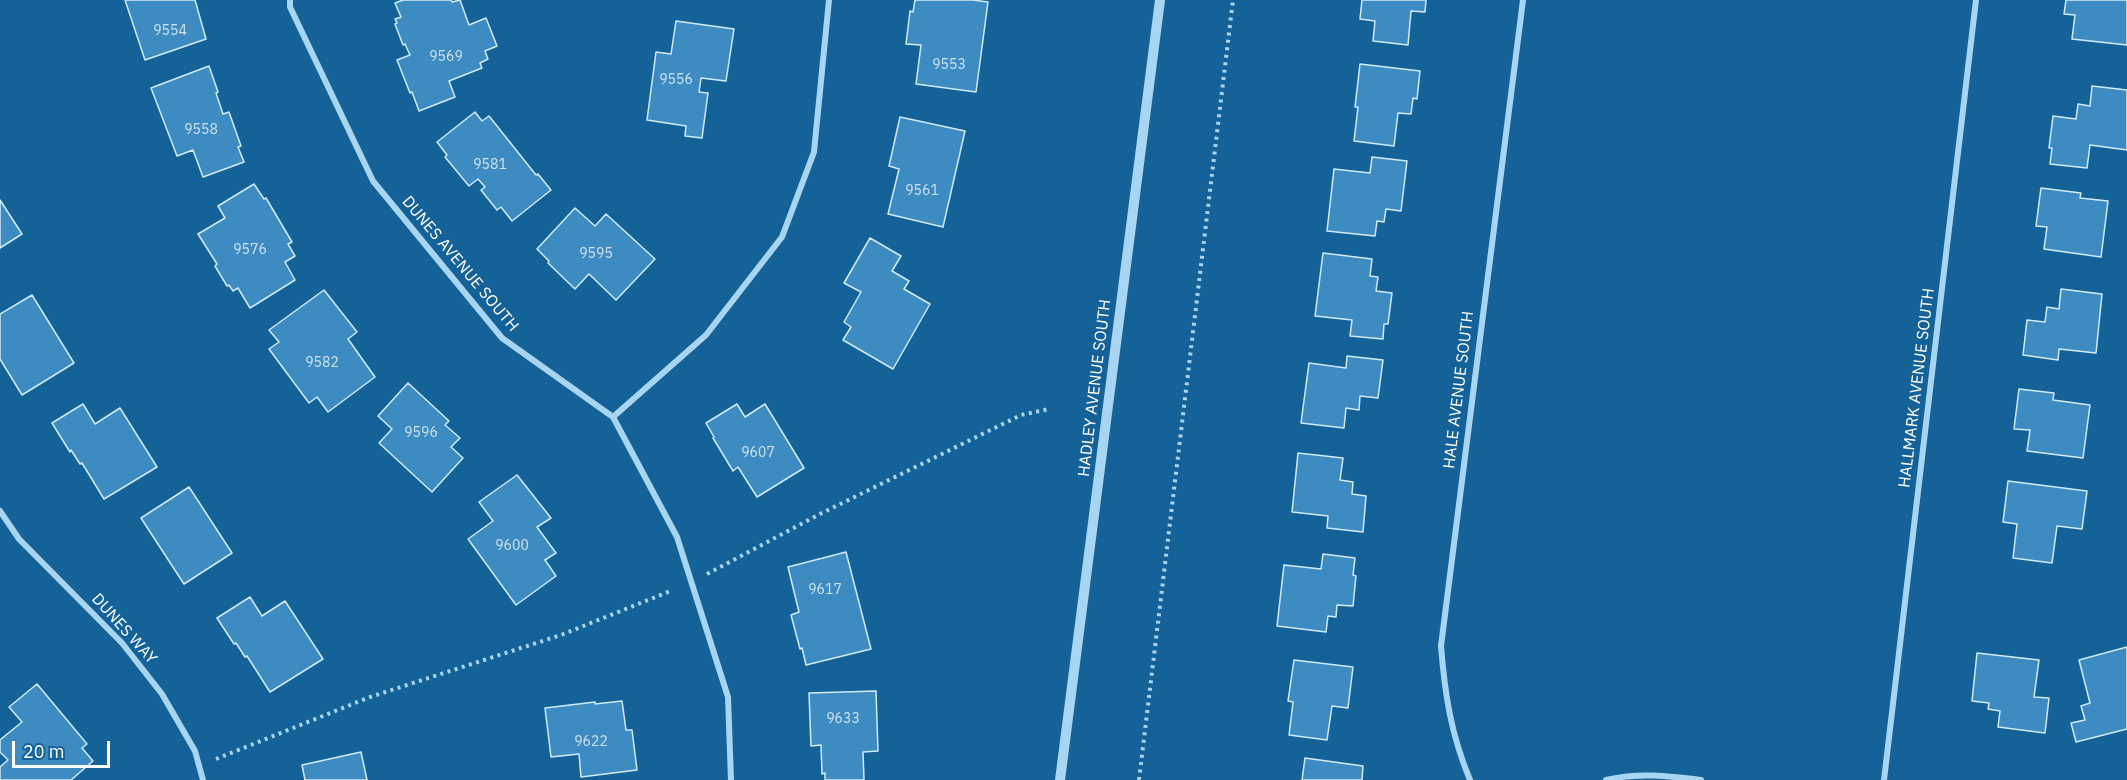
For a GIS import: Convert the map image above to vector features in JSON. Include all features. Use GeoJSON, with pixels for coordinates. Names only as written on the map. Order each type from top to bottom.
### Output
{"type":"FeatureCollection","features":[{"type":"Feature","properties":{"kind":"street","name":"DUNES AVENUE SOUTH"},"geometry":{"type":"LineString","coordinates":[[290,0],[290,7],[373,181],[501,339],[613,417],[677,537],[692,582],[728,697],[731,780]]}},
{"type":"Feature","properties":{"kind":"street"},"geometry":{"type":"LineString","coordinates":[[613,417],[706,335],[782,237],[814,152],[829,0]]}},
{"type":"Feature","properties":{"kind":"street","name":"HADLEY AVENUE SOUTH"},"geometry":{"type":"LineString","coordinates":[[1060,780],[1160,0]]}},
{"type":"Feature","properties":{"kind":"street","name":"HALE AVENUE SOUTH"},"geometry":{"type":"LineString","coordinates":[[1470,780],[1458,750],[1446,700],[1440,646],[1523,0]]}},
{"type":"Feature","properties":{"kind":"street","name":"HALLMARK AVENUE SOUTH"},"geometry":{"type":"LineString","coordinates":[[1884,780],[1976,0]]}},
{"type":"Feature","properties":{"kind":"street","name":"DUNES WAY"},"geometry":{"type":"LineString","coordinates":[[0,511],[20,539],[122,643],[162,694],[195,751],[204,780]]}},
{"type":"Feature","properties":{"kind":"street"},"geometry":{"type":"LineString","coordinates":[[1606,780],[1620,777],[1666,776],[1701,780]]}},
{"type":"Feature","properties":{"kind":"path"},"geometry":{"type":"LineString","coordinates":[[1139,780],[1233,0]]}},
{"type":"Feature","properties":{"kind":"path"},"geometry":{"type":"LineString","coordinates":[[199,766],[370,697],[561,635],[692,582],[820,514],[1021,415],[1048,409]]}},
{"type":"Feature","properties":{"kind":"building"},"geometry":{"type":"Polygon","coordinates":[[[125,0],[195,0],[206,39],[145,60],[125,0]]]}},
{"type":"Feature","properties":{"kind":"building"},"geometry":{"type":"Polygon","coordinates":[[[403,0],[451,0],[452,2],[460,0],[469,25],[486,18],[497,46],[485,51],[488,59],[480,63],[482,68],[449,81],[455,97],[419,111],[397,60],[410,55],[405,44],[403,45],[395,24],[397,23],[395,19],[401,17],[395,3],[403,0]]]}},
{"type":"Feature","properties":{"kind":"building"},"geometry":{"type":"Polygon","coordinates":[[[915,0],[988,2],[976,92],[916,84],[921,45],[906,44],[910,11],[913,12],[915,0]]]}},
{"type":"Feature","properties":{"kind":"building"},"geometry":{"type":"Polygon","coordinates":[[[1362,0],[1426,0],[1425,12],[1411,11],[1408,45],[1373,41],[1375,21],[1360,19],[1362,0]]]}},
{"type":"Feature","properties":{"kind":"building"},"geometry":{"type":"Polygon","coordinates":[[[2066,0],[2127,0],[2127,45],[2072,39],[2075,15],[2064,14],[2066,0]]]}},
{"type":"Feature","properties":{"kind":"building"},"geometry":{"type":"Polygon","coordinates":[[[676,21],[734,29],[726,81],[701,78],[699,92],[708,93],[702,138],[685,136],[686,126],[647,120],[656,52],[671,54],[676,21]]]}},
{"type":"Feature","properties":{"kind":"building"},"geometry":{"type":"Polygon","coordinates":[[[1360,64],[1420,71],[1417,99],[1413,98],[1411,114],[1398,113],[1394,146],[1354,141],[1360,64]]]}},
{"type":"Feature","properties":{"kind":"building"},"geometry":{"type":"Polygon","coordinates":[[[209,66],[223,114],[229,112],[244,162],[203,177],[193,150],[177,156],[151,88],[209,66]]]}},
{"type":"Feature","properties":{"kind":"building"},"geometry":{"type":"Polygon","coordinates":[[[2092,86],[2127,90],[2127,150],[2090,145],[2087,168],[2050,164],[2052,148],[2049,148],[2053,116],[2076,119],[2078,104],[2090,106],[2092,86]]]}},
{"type":"Feature","properties":{"kind":"building"},"geometry":{"type":"Polygon","coordinates":[[[475,112],[482,121],[489,116],[536,175],[538,174],[551,190],[512,221],[501,207],[497,210],[481,190],[485,187],[478,179],[469,186],[445,157],[447,155],[437,142],[475,112]]]}},
{"type":"Feature","properties":{"kind":"building"},"geometry":{"type":"Polygon","coordinates":[[[900,117],[965,131],[943,227],[888,214],[899,169],[889,166],[900,117]]]}},
{"type":"Feature","properties":{"kind":"building"},"geometry":{"type":"Polygon","coordinates":[[[1372,157],[1407,161],[1401,211],[1386,209],[1384,222],[1377,221],[1375,236],[1327,231],[1334,169],[1370,173],[1372,157]]]}},
{"type":"Feature","properties":{"kind":"building"},"geometry":{"type":"Polygon","coordinates":[[[254,184],[264,199],[266,198],[292,242],[288,244],[295,256],[285,262],[295,280],[250,308],[238,288],[233,291],[229,285],[227,286],[215,266],[217,264],[198,234],[225,218],[218,206],[254,184]]]}},
{"type":"Feature","properties":{"kind":"building"},"geometry":{"type":"Polygon","coordinates":[[[2041,188],[2081,193],[2080,198],[2108,201],[2101,257],[2044,249],[2047,227],[2036,226],[2041,188]]]}},
{"type":"Feature","properties":{"kind":"building"},"geometry":{"type":"Polygon","coordinates":[[[0,200],[22,234],[0,248],[0,200]]]}},
{"type":"Feature","properties":{"kind":"building"},"geometry":{"type":"Polygon","coordinates":[[[575,208],[595,226],[606,214],[655,259],[616,300],[589,274],[575,289],[537,249],[575,208]]]}},
{"type":"Feature","properties":{"kind":"building"},"geometry":{"type":"Polygon","coordinates":[[[870,238],[901,256],[892,271],[909,281],[904,289],[930,304],[893,369],[843,340],[851,327],[844,322],[861,292],[844,283],[870,238]]]}},
{"type":"Feature","properties":{"kind":"building"},"geometry":{"type":"Polygon","coordinates":[[[1323,253],[1372,259],[1370,276],[1378,277],[1376,291],[1392,293],[1388,324],[1384,324],[1383,339],[1350,336],[1352,320],[1315,316],[1323,253]]]}},
{"type":"Feature","properties":{"kind":"building"},"geometry":{"type":"Polygon","coordinates":[[[2061,289],[2102,294],[2096,353],[2059,349],[2058,360],[2023,355],[2027,320],[2045,322],[2047,307],[2059,309],[2061,289]]]}},
{"type":"Feature","properties":{"kind":"building"},"geometry":{"type":"Polygon","coordinates":[[[324,290],[357,332],[348,339],[375,377],[328,412],[317,397],[309,403],[269,349],[279,342],[269,330],[324,290]]]}},
{"type":"Feature","properties":{"kind":"building"},"geometry":{"type":"Polygon","coordinates":[[[32,295],[74,363],[22,395],[0,359],[0,314],[32,295]]]}},
{"type":"Feature","properties":{"kind":"building"},"geometry":{"type":"Polygon","coordinates":[[[1347,356],[1383,360],[1378,398],[1360,396],[1359,410],[1346,408],[1344,428],[1301,423],[1309,363],[1346,368],[1347,356]]]}},
{"type":"Feature","properties":{"kind":"building"},"geometry":{"type":"Polygon","coordinates":[[[408,383],[449,421],[445,425],[460,438],[451,447],[463,458],[432,492],[379,443],[392,429],[378,416],[408,383]]]}},
{"type":"Feature","properties":{"kind":"building"},"geometry":{"type":"Polygon","coordinates":[[[2019,389],[2054,393],[2053,400],[2090,405],[2083,458],[2027,451],[2030,430],[2014,429],[2019,389]]]}},
{"type":"Feature","properties":{"kind":"building"},"geometry":{"type":"Polygon","coordinates":[[[83,404],[95,424],[120,408],[157,467],[104,499],[82,463],[80,464],[71,450],[70,452],[52,423],[83,404]]]}},
{"type":"Feature","properties":{"kind":"building"},"geometry":{"type":"Polygon","coordinates":[[[737,404],[745,417],[765,404],[804,468],[757,497],[738,467],[733,471],[706,423],[737,404]]]}},
{"type":"Feature","properties":{"kind":"building"},"geometry":{"type":"Polygon","coordinates":[[[1298,453],[1343,458],[1340,480],[1353,482],[1352,494],[1366,496],[1363,532],[1327,528],[1328,516],[1292,512],[1298,453]]]}},
{"type":"Feature","properties":{"kind":"building"},"geometry":{"type":"Polygon","coordinates":[[[517,475],[551,518],[537,527],[556,553],[545,560],[556,576],[516,605],[468,539],[493,521],[479,502],[517,475]]]}},
{"type":"Feature","properties":{"kind":"building"},"geometry":{"type":"Polygon","coordinates":[[[2008,481],[2087,491],[2082,529],[2057,526],[2052,563],[2013,558],[2017,524],[2003,522],[2008,481]]]}},
{"type":"Feature","properties":{"kind":"building"},"geometry":{"type":"Polygon","coordinates":[[[189,487],[232,553],[184,584],[141,518],[189,487]]]}},
{"type":"Feature","properties":{"kind":"building"},"geometry":{"type":"Polygon","coordinates":[[[846,552],[871,649],[806,665],[791,615],[799,612],[788,567],[846,552]]]}},
{"type":"Feature","properties":{"kind":"building"},"geometry":{"type":"Polygon","coordinates":[[[1323,554],[1355,558],[1353,606],[1337,605],[1336,617],[1328,616],[1326,632],[1277,626],[1284,565],[1321,569],[1323,554]]]}},
{"type":"Feature","properties":{"kind":"building"},"geometry":{"type":"Polygon","coordinates":[[[250,597],[262,616],[285,601],[323,659],[270,692],[247,656],[245,657],[236,643],[234,644],[217,618],[250,597]]]}},
{"type":"Feature","properties":{"kind":"building"},"geometry":{"type":"Polygon","coordinates":[[[2127,647],[2127,729],[2076,742],[2071,723],[2085,720],[2081,706],[2090,703],[2079,660],[2127,647]]]}},
{"type":"Feature","properties":{"kind":"building"},"geometry":{"type":"Polygon","coordinates":[[[1977,653],[2039,660],[2034,697],[2049,698],[2045,733],[1998,727],[2000,711],[1988,709],[1989,703],[1972,701],[1977,653]]]}},
{"type":"Feature","properties":{"kind":"building"},"geometry":{"type":"Polygon","coordinates":[[[1294,660],[1353,667],[1348,708],[1332,706],[1327,740],[1289,735],[1293,702],[1288,701],[1294,660]]]}},
{"type":"Feature","properties":{"kind":"building"},"geometry":{"type":"Polygon","coordinates":[[[37,684],[87,744],[82,748],[93,761],[71,780],[0,780],[0,767],[8,760],[0,752],[0,740],[22,722],[9,707],[37,684]]]}},
{"type":"Feature","properties":{"kind":"building"},"geometry":{"type":"Polygon","coordinates":[[[876,691],[878,751],[863,752],[864,780],[825,780],[825,773],[822,774],[821,745],[811,746],[809,693],[876,691]]]}},
{"type":"Feature","properties":{"kind":"building"},"geometry":{"type":"Polygon","coordinates":[[[622,701],[626,730],[632,730],[637,770],[581,777],[579,754],[551,757],[545,708],[622,701]]]}},
{"type":"Feature","properties":{"kind":"building"},"geometry":{"type":"Polygon","coordinates":[[[361,752],[367,780],[305,780],[302,765],[361,752]]]}},
{"type":"Feature","properties":{"kind":"building"},"geometry":{"type":"Polygon","coordinates":[[[1305,758],[1363,766],[1362,780],[1302,780],[1305,758]]]}}]}
